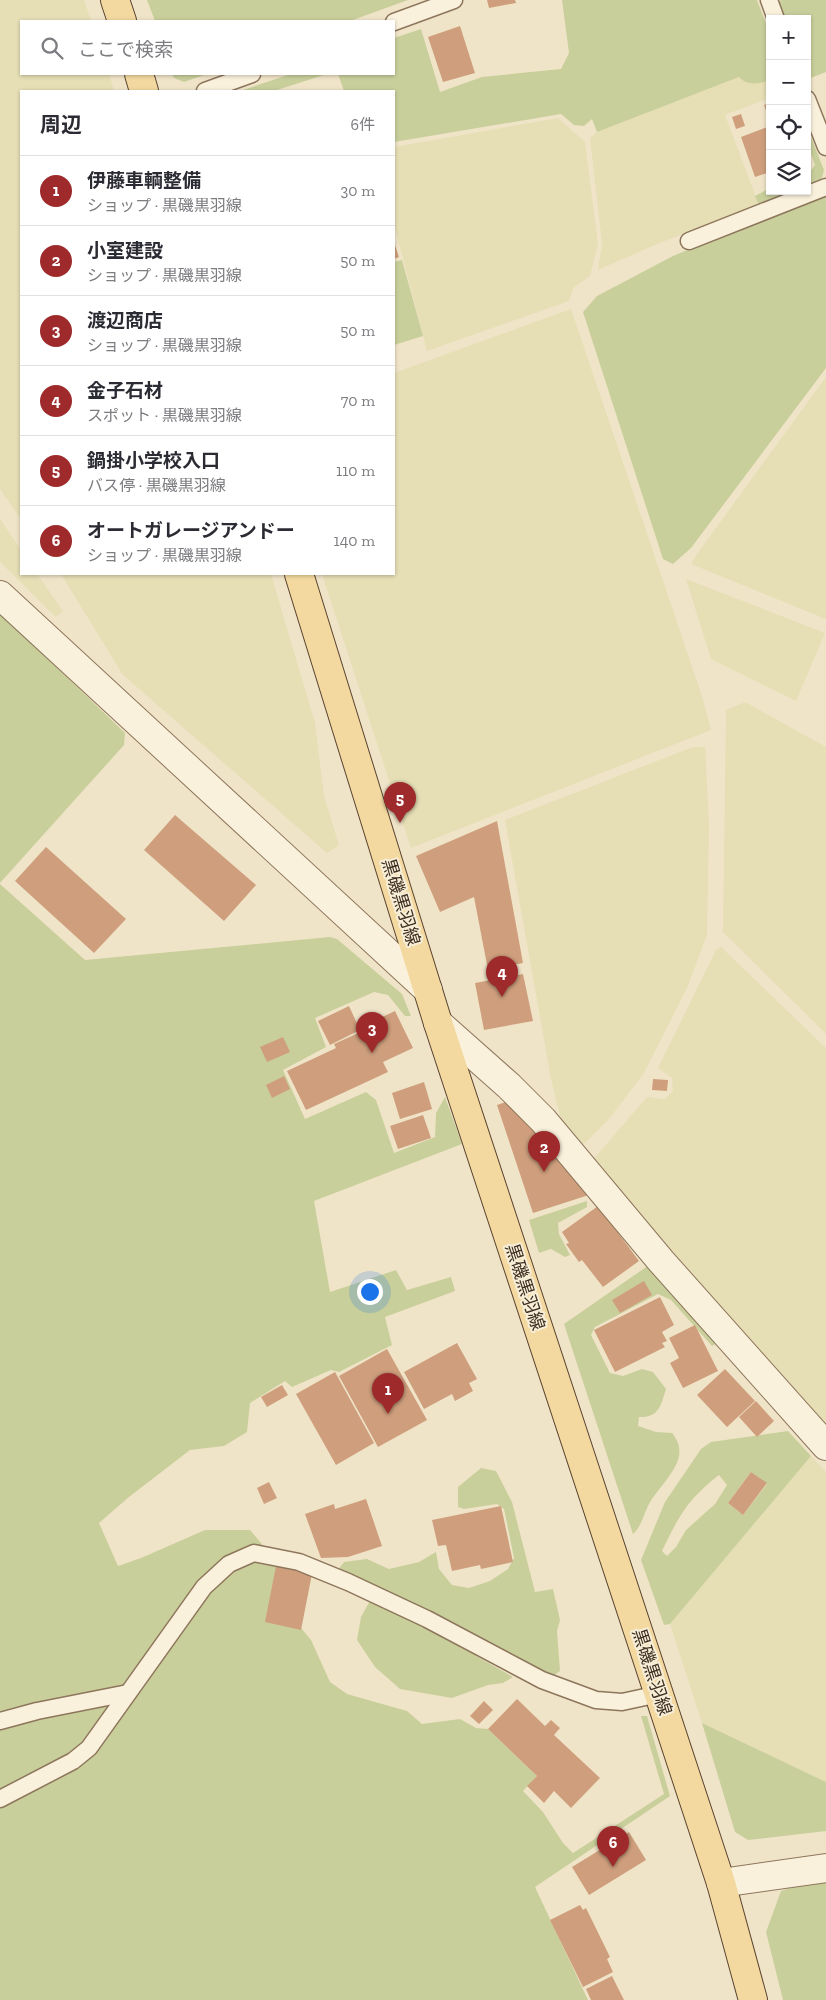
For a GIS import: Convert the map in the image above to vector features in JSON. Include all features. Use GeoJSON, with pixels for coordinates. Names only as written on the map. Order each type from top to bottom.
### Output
{"type":"FeatureCollection","features":[{"type":"Feature","properties":{"kind":"main road"},"geometry":{"type":"LineString","coordinates":[[115,0],[122,20]]}},
{"type":"Feature","properties":{"kind":"main road"},"geometry":{"type":"LineString","coordinates":[[139,75],[144,90]]}},
{"type":"Feature","properties":{"kind":"main road","name":"黒磯黒羽線"},"geometry":{"type":"LineString","coordinates":[[299,575],[438,1023],[722,1883],[753,2000]]}},
{"type":"Feature","properties":{"kind":"street"},"geometry":{"type":"LineString","coordinates":[[0,595],[428,990]]}},
{"type":"Feature","properties":{"kind":"street"},"geometry":{"type":"LineString","coordinates":[[438,1023],[509,1086],[543,1120],[661,1261],[826,1446]]}},
{"type":"Feature","properties":{"kind":"street"},"geometry":{"type":"LineString","coordinates":[[722,1883],[826,1868]]}},
{"type":"Feature","properties":{"kind":"lane"},"geometry":{"type":"LineString","coordinates":[[395,22],[454,0]]}},
{"type":"Feature","properties":{"kind":"lane"},"geometry":{"type":"LineString","coordinates":[[769,0],[775,15]]}},
{"type":"Feature","properties":{"kind":"lane"},"geometry":{"type":"LineString","coordinates":[[208,90],[249,75]]}},
{"type":"Feature","properties":{"kind":"lane"},"geometry":{"type":"LineString","coordinates":[[809,105],[826,147]]}},
{"type":"Feature","properties":{"kind":"lane"},"geometry":{"type":"LineString","coordinates":[[689,241],[826,187]]}},
{"type":"Feature","properties":{"kind":"lane"},"geometry":{"type":"LineString","coordinates":[[0,1799],[73,1761],[89,1748],[204,1587],[229,1564],[254,1553],[299,1562],[348,1582],[427,1619],[542,1680],[596,1700],[622,1702],[659,1694]]}},
{"type":"Feature","properties":{"kind":"lane"},"geometry":{"type":"LineString","coordinates":[[0,1721],[36,1711],[128,1693]]}},
{"type":"Feature","properties":{"kind":"shaded area"},"geometry":{"type":"Polygon","coordinates":[[[0,0],[84,0],[91,20],[20,20],[20,75],[109,75],[114,90],[20,90],[20,518],[0,489],[0,0]]]}},
{"type":"Feature","properties":{"kind":"shaded area"},"geometry":{"type":"Polygon","coordinates":[[[766,67],[766,100],[725,115],[759,205],[657,244],[598,270],[602,243],[590,138],[597,132],[766,67]]]}},
{"type":"Feature","properties":{"kind":"shaded area"},"geometry":{"type":"Polygon","coordinates":[[[558,118],[585,142],[598,244],[590,276],[573,288],[569,301],[427,351],[395,228],[395,147],[558,118]]]}},
{"type":"Feature","properties":{"kind":"shaded area"},"geometry":{"type":"Polygon","coordinates":[[[571,309],[702,696],[711,730],[411,848],[322,575],[395,575],[395,373],[571,309]]]}},
{"type":"Feature","properties":{"kind":"shaded area"},"geometry":{"type":"Polygon","coordinates":[[[826,377],[826,619],[691,564],[826,377]]]}},
{"type":"Feature","properties":{"kind":"shaded area"},"geometry":{"type":"Polygon","coordinates":[[[0,519],[20,549],[20,575],[38,575],[63,611],[56,617],[0,562],[0,519]]]}},
{"type":"Feature","properties":{"kind":"shaded area"},"geometry":{"type":"Polygon","coordinates":[[[62,575],[271,575],[315,723],[324,796],[339,845],[327,853],[123,675],[62,575]]]}},
{"type":"Feature","properties":{"kind":"shaded area"},"geometry":{"type":"Polygon","coordinates":[[[686,579],[825,633],[796,701],[711,659],[686,579]]]}},
{"type":"Feature","properties":{"kind":"shaded area"},"geometry":{"type":"Polygon","coordinates":[[[745,702],[826,747],[826,1034],[723,932],[726,710],[745,702]]]}},
{"type":"Feature","properties":{"kind":"shaded area"},"geometry":{"type":"Polygon","coordinates":[[[693,747],[705,747],[709,825],[707,935],[687,988],[644,1073],[609,1119],[580,1148],[571,1141],[560,1116],[551,1079],[505,820],[693,747]]]}},
{"type":"Feature","properties":{"kind":"shaded area"},"geometry":{"type":"Polygon","coordinates":[[[721,947],[826,1048],[826,1427],[591,1162],[647,1097],[664,1099],[673,1091],[672,1078],[658,1068],[716,950],[721,947]]]}},
{"type":"Feature","properties":{"kind":"shaded area"},"geometry":{"type":"Polygon","coordinates":[[[811,1456],[826,1472],[826,1782],[702,1723],[670,1624],[811,1456]]]}},
{"type":"Feature","properties":{"kind":"green space"},"geometry":{"type":"Polygon","coordinates":[[[147,0],[408,0],[353,20],[155,20],[147,0]]]}},
{"type":"Feature","properties":{"kind":"green space"},"geometry":{"type":"Polygon","coordinates":[[[562,0],[757,0],[766,24],[766,81],[746,82],[739,77],[597,132],[592,119],[584,126],[574,125],[561,114],[395,142],[395,90],[344,90],[338,75],[395,75],[395,38],[421,29],[440,92],[482,77],[561,69],[569,53],[562,0]]]}},
{"type":"Feature","properties":{"kind":"green space"},"geometry":{"type":"Polygon","coordinates":[[[826,0],[826,72],[811,78],[811,15],[783,15],[778,1],[826,0]]]}},
{"type":"Feature","properties":{"kind":"green space"},"geometry":{"type":"Polygon","coordinates":[[[172,75],[204,75],[184,82],[174,78],[172,75]]]}},
{"type":"Feature","properties":{"kind":"green space"},"geometry":{"type":"Polygon","coordinates":[[[288,75],[324,75],[277,90],[243,90],[288,75]]]}},
{"type":"Feature","properties":{"kind":"green space"},"geometry":{"type":"Polygon","coordinates":[[[811,137],[824,170],[821,181],[811,185],[811,171],[815,165],[811,154],[811,137]]]}},
{"type":"Feature","properties":{"kind":"green space"},"geometry":{"type":"Polygon","coordinates":[[[766,190],[766,195],[785,195],[759,205],[755,196],[766,190]]]}},
{"type":"Feature","properties":{"kind":"green space"},"geometry":{"type":"Polygon","coordinates":[[[826,193],[826,368],[691,548],[673,564],[663,559],[583,312],[597,296],[673,256],[826,193]]]}},
{"type":"Feature","properties":{"kind":"green space"},"geometry":{"type":"Polygon","coordinates":[[[402,260],[423,336],[395,345],[395,262],[402,260]]]}},
{"type":"Feature","properties":{"kind":"green space"},"geometry":{"type":"Polygon","coordinates":[[[0,613],[125,733],[124,745],[0,883],[0,613]]]}},
{"type":"Feature","properties":{"kind":"green space"},"geometry":{"type":"Polygon","coordinates":[[[0,884],[85,960],[330,937],[337,939],[402,994],[411,1016],[405,1016],[388,995],[374,992],[315,1018],[326,1047],[283,1070],[305,1119],[366,1092],[376,1100],[394,1153],[435,1137],[436,1113],[445,1097],[462,1144],[314,1201],[330,1292],[396,1270],[407,1290],[451,1277],[455,1291],[385,1317],[392,1345],[339,1372],[331,1370],[292,1387],[285,1381],[250,1403],[247,1432],[224,1446],[190,1450],[129,1497],[99,1523],[118,1566],[205,1530],[250,1530],[267,1550],[280,1575],[287,1611],[311,1640],[330,1682],[347,1694],[407,1711],[422,1724],[460,1719],[476,1728],[488,1729],[537,1776],[523,1791],[543,1812],[563,1843],[573,1853],[664,1794],[641,1716],[647,1716],[670,1796],[535,1887],[588,2000],[0,2000],[0,884]]]}},
{"type":"Feature","properties":{"kind":"green space"},"geometry":{"type":"Polygon","coordinates":[[[587,1201],[587,1207],[558,1223],[559,1234],[570,1255],[565,1257],[551,1249],[539,1253],[529,1220],[587,1201]]]}},
{"type":"Feature","properties":{"kind":"green space"},"geometry":{"type":"Polygon","coordinates":[[[649,1265],[717,1343],[712,1346],[671,1300],[658,1294],[595,1327],[591,1335],[610,1373],[623,1376],[642,1369],[653,1372],[666,1389],[655,1413],[646,1417],[639,1417],[638,1426],[656,1432],[672,1433],[678,1443],[678,1461],[649,1504],[633,1534],[564,1324],[649,1265]]]}},
{"type":"Feature","properties":{"kind":"green space"},"geometry":{"type":"Polygon","coordinates":[[[788,1431],[811,1456],[670,1624],[664,1625],[641,1560],[665,1502],[701,1449],[711,1442],[788,1431]],[[751,1472],[728,1503],[743,1515],[767,1484],[751,1472]],[[719,1475],[699,1492],[679,1518],[662,1551],[667,1556],[676,1547],[686,1530],[715,1504],[727,1485],[719,1475]]]}},
{"type":"Feature","properties":{"kind":"green space"},"geometry":{"type":"Polygon","coordinates":[[[481,1468],[496,1471],[512,1502],[535,1592],[553,1589],[560,1620],[557,1631],[560,1671],[553,1676],[470,1634],[469,1648],[476,1656],[513,1677],[503,1683],[488,1685],[452,1698],[400,1689],[375,1667],[357,1640],[361,1617],[371,1599],[337,1571],[344,1562],[367,1559],[389,1569],[419,1562],[436,1552],[439,1569],[452,1585],[469,1588],[490,1581],[508,1569],[514,1558],[504,1509],[497,1504],[464,1509],[458,1507],[458,1487],[481,1468]]]}},
{"type":"Feature","properties":{"kind":"green space"},"geometry":{"type":"Polygon","coordinates":[[[702,1723],[826,1782],[826,1831],[748,1840],[735,1832],[702,1723]]]}},
{"type":"Feature","properties":{"kind":"green space"},"geometry":{"type":"Polygon","coordinates":[[[826,1879],[826,2000],[783,2000],[766,1932],[781,1891],[811,1881],[826,1879]]]}},
{"type":"Feature","properties":{"kind":"building"},"geometry":{"type":"Polygon","coordinates":[[[487,0],[515,0],[516,3],[489,8],[487,0]]]}},
{"type":"Feature","properties":{"kind":"building"},"geometry":{"type":"Polygon","coordinates":[[[460,26],[475,73],[443,82],[428,37],[460,26]]]}},
{"type":"Feature","properties":{"kind":"building"},"geometry":{"type":"Polygon","coordinates":[[[741,114],[745,126],[736,129],[732,117],[741,114]]]}},
{"type":"Feature","properties":{"kind":"building"},"geometry":{"type":"Polygon","coordinates":[[[766,128],[766,173],[755,177],[741,137],[766,128]]]}},
{"type":"Feature","properties":{"kind":"building"},"geometry":{"type":"Polygon","coordinates":[[[395,245],[399,257],[395,259],[395,245]]]}},
{"type":"Feature","properties":{"kind":"building"},"geometry":{"type":"Polygon","coordinates":[[[175,815],[256,885],[224,921],[144,850],[175,815]]]}},
{"type":"Feature","properties":{"kind":"building"},"geometry":{"type":"Polygon","coordinates":[[[497,821],[523,963],[488,970],[474,897],[440,912],[416,856],[497,821]]]}},
{"type":"Feature","properties":{"kind":"building"},"geometry":{"type":"Polygon","coordinates":[[[46,847],[126,919],[94,953],[15,881],[46,847]]]}},
{"type":"Feature","properties":{"kind":"building"},"geometry":{"type":"Polygon","coordinates":[[[523,974],[533,1021],[484,1030],[475,983],[523,974]]]}},
{"type":"Feature","properties":{"kind":"building"},"geometry":{"type":"Polygon","coordinates":[[[349,1006],[360,1030],[330,1045],[318,1021],[349,1006]]]}},
{"type":"Feature","properties":{"kind":"building"},"geometry":{"type":"Polygon","coordinates":[[[395,1011],[413,1048],[383,1062],[388,1072],[306,1110],[287,1071],[336,1048],[334,1044],[365,1030],[363,1026],[395,1011]]]}},
{"type":"Feature","properties":{"kind":"building"},"geometry":{"type":"Polygon","coordinates":[[[283,1037],[290,1052],[267,1062],[260,1047],[283,1037]]]}},
{"type":"Feature","properties":{"kind":"building"},"geometry":{"type":"Polygon","coordinates":[[[284,1076],[290,1089],[272,1098],[266,1085],[284,1076]]]}},
{"type":"Feature","properties":{"kind":"building"},"geometry":{"type":"Polygon","coordinates":[[[653,1079],[668,1080],[667,1091],[652,1090],[653,1079]]]}},
{"type":"Feature","properties":{"kind":"building"},"geometry":{"type":"Polygon","coordinates":[[[424,1082],[432,1109],[400,1119],[392,1093],[424,1082]]]}},
{"type":"Feature","properties":{"kind":"building"},"geometry":{"type":"Polygon","coordinates":[[[514,1099],[595,1193],[533,1213],[497,1105],[514,1099]]]}},
{"type":"Feature","properties":{"kind":"building"},"geometry":{"type":"Polygon","coordinates":[[[423,1115],[431,1138],[398,1149],[390,1126],[423,1115]]]}},
{"type":"Feature","properties":{"kind":"building"},"geometry":{"type":"Polygon","coordinates":[[[598,1206],[639,1261],[603,1287],[582,1260],[579,1262],[566,1244],[569,1243],[562,1232],[598,1206]]]}},
{"type":"Feature","properties":{"kind":"building"},"geometry":{"type":"Polygon","coordinates":[[[644,1281],[652,1295],[620,1313],[612,1300],[644,1281]]]}},
{"type":"Feature","properties":{"kind":"building"},"geometry":{"type":"Polygon","coordinates":[[[660,1297],[674,1325],[662,1332],[667,1341],[662,1343],[665,1347],[615,1372],[594,1330],[660,1297]]]}},
{"type":"Feature","properties":{"kind":"building"},"geometry":{"type":"Polygon","coordinates":[[[695,1325],[718,1371],[683,1388],[670,1363],[679,1358],[669,1338],[695,1325]]]}},
{"type":"Feature","properties":{"kind":"building"},"geometry":{"type":"Polygon","coordinates":[[[457,1343],[477,1379],[469,1383],[473,1391],[455,1401],[452,1394],[424,1409],[404,1372],[457,1343]]]}},
{"type":"Feature","properties":{"kind":"building"},"geometry":{"type":"Polygon","coordinates":[[[387,1349],[427,1420],[378,1447],[339,1376],[387,1349]]]}},
{"type":"Feature","properties":{"kind":"building"},"geometry":{"type":"Polygon","coordinates":[[[725,1369],[755,1401],[727,1427],[697,1395],[725,1369]]]}},
{"type":"Feature","properties":{"kind":"building"},"geometry":{"type":"Polygon","coordinates":[[[335,1372],[374,1443],[336,1465],[296,1394],[335,1372]]]}},
{"type":"Feature","properties":{"kind":"building"},"geometry":{"type":"Polygon","coordinates":[[[282,1385],[288,1395],[267,1407],[261,1397],[282,1385]]]}},
{"type":"Feature","properties":{"kind":"building"},"geometry":{"type":"Polygon","coordinates":[[[756,1401],[774,1421],[757,1437],[739,1417],[756,1401]]]}},
{"type":"Feature","properties":{"kind":"building"},"geometry":{"type":"Polygon","coordinates":[[[751,1472],[767,1483],[743,1515],[728,1503],[751,1472]]]}},
{"type":"Feature","properties":{"kind":"building"},"geometry":{"type":"Polygon","coordinates":[[[269,1482],[277,1498],[264,1504],[257,1488],[269,1482]]]}},
{"type":"Feature","properties":{"kind":"building"},"geometry":{"type":"Polygon","coordinates":[[[366,1499],[382,1546],[348,1557],[321,1558],[305,1514],[334,1504],[335,1509],[366,1499]]]}},
{"type":"Feature","properties":{"kind":"building"},"geometry":{"type":"Polygon","coordinates":[[[501,1506],[513,1562],[481,1569],[480,1565],[452,1571],[446,1545],[438,1546],[432,1520],[501,1506]]]}},
{"type":"Feature","properties":{"kind":"building"},"geometry":{"type":"Polygon","coordinates":[[[276,1566],[312,1574],[301,1630],[265,1622],[276,1566]]]}},
{"type":"Feature","properties":{"kind":"building"},"geometry":{"type":"Polygon","coordinates":[[[517,1699],[545,1726],[551,1720],[560,1728],[554,1735],[600,1778],[571,1808],[554,1791],[544,1803],[527,1786],[537,1776],[488,1729],[517,1699]]]}},
{"type":"Feature","properties":{"kind":"building"},"geometry":{"type":"Polygon","coordinates":[[[484,1701],[493,1710],[479,1724],[470,1716],[484,1701]]]}},
{"type":"Feature","properties":{"kind":"building"},"geometry":{"type":"Polygon","coordinates":[[[629,1832],[646,1860],[589,1895],[572,1867],[629,1832]]]}},
{"type":"Feature","properties":{"kind":"building"},"geometry":{"type":"Polygon","coordinates":[[[580,1905],[583,1910],[586,1908],[610,1957],[607,1959],[613,1972],[583,1987],[550,1920],[580,1905]]]}},
{"type":"Feature","properties":{"kind":"building"},"geometry":{"type":"Polygon","coordinates":[[[612,1976],[624,2000],[591,2000],[586,1989],[612,1976]]]}},
{"type":"Feature","properties":{"kind":"place","name":"鍋掛小学校入口"},"geometry":{"type":"Point","coordinates":[400,823]}},
{"type":"Feature","properties":{"kind":"place","name":"金子石材"},"geometry":{"type":"Point","coordinates":[502,997]}},
{"type":"Feature","properties":{"kind":"place","name":"渡辺商店"},"geometry":{"type":"Point","coordinates":[372,1053]}},
{"type":"Feature","properties":{"kind":"place","name":"小室建設"},"geometry":{"type":"Point","coordinates":[544,1172]}},
{"type":"Feature","properties":{"kind":"place","name":"伊藤車輌整備"},"geometry":{"type":"Point","coordinates":[388,1414]}},
{"type":"Feature","properties":{"kind":"place","name":"オートガレージアンドー"},"geometry":{"type":"Point","coordinates":[613,1867]}}]}
